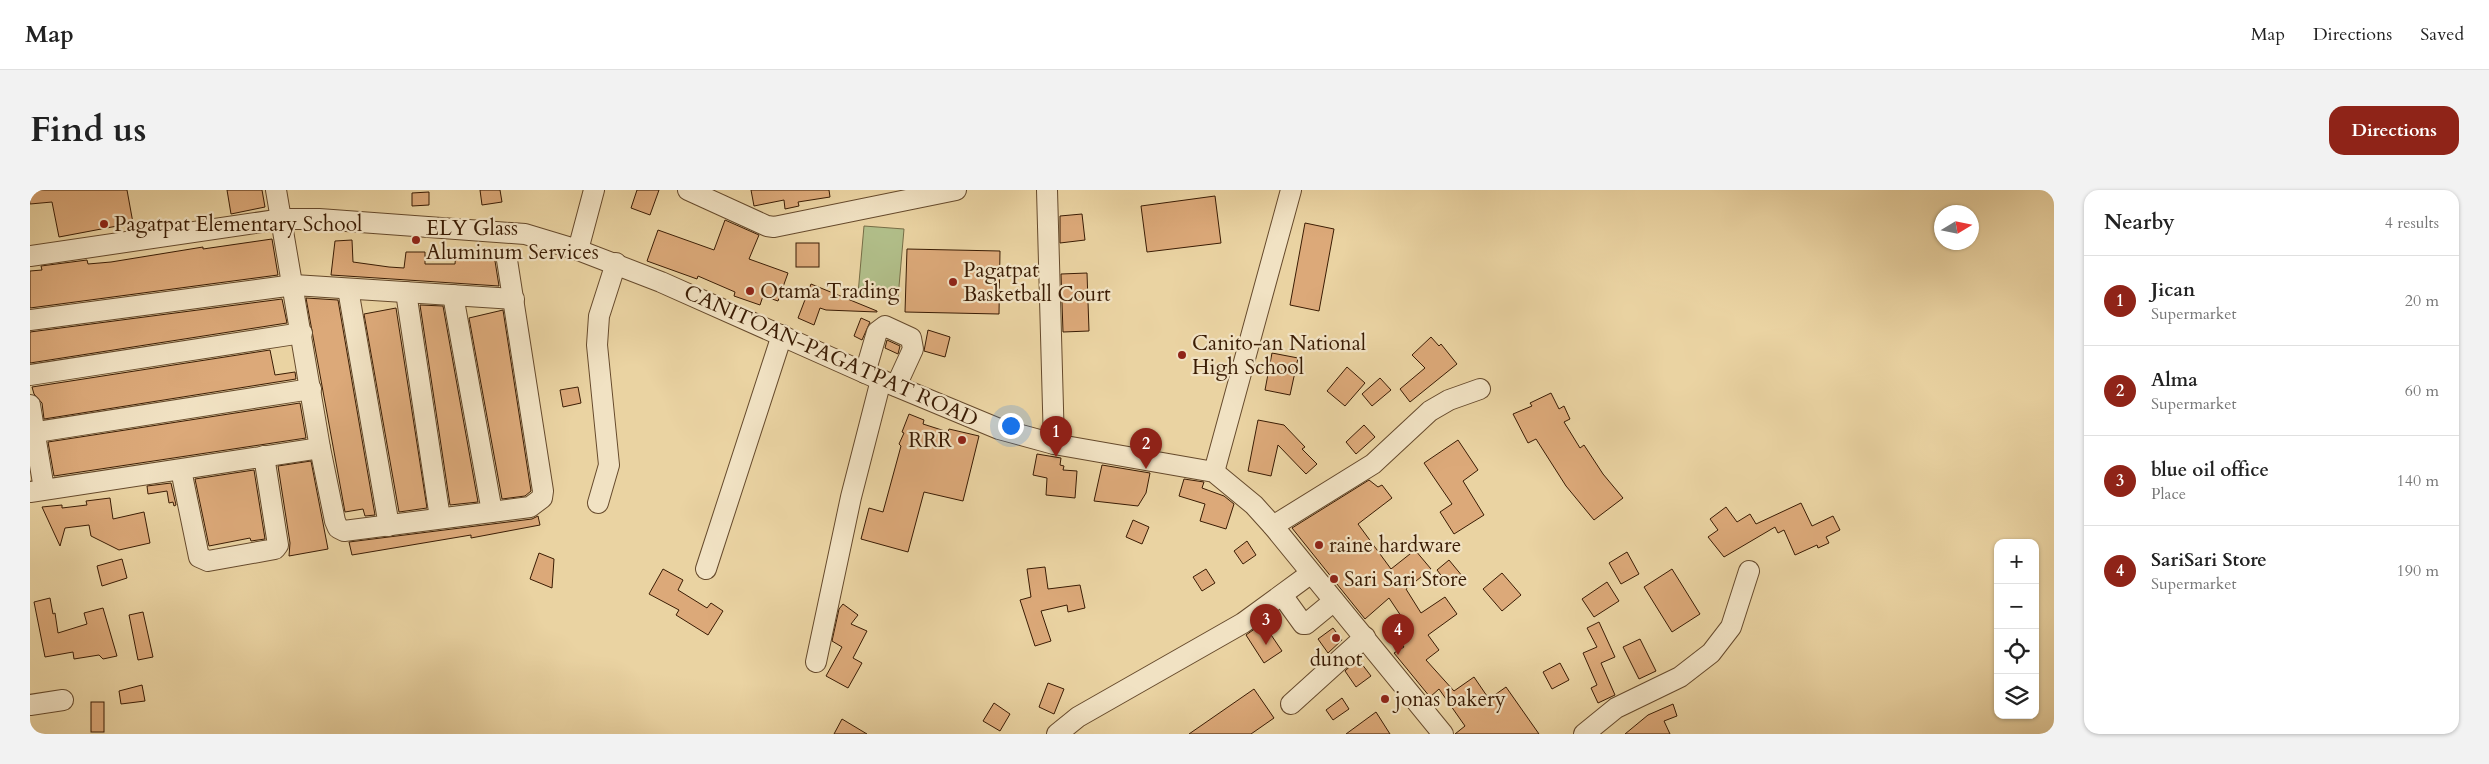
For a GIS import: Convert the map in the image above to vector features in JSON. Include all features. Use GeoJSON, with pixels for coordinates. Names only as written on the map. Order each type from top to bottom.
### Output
{"type":"FeatureCollection","features":[{"type":"Feature","properties":{"kind":"street"},"geometry":{"type":"LineString","coordinates":[[276,190],[283,219],[320,448],[338,528],[344,531],[530,507],[542,498],[543,491],[507,260]]}},
{"type":"Feature","properties":{"kind":"street"},"geometry":{"type":"LineString","coordinates":[[578,250],[594,190]]}},
{"type":"Feature","properties":{"kind":"street"},"geometry":{"type":"LineString","coordinates":[[695,191],[767,226],[774,227],[956,190]]}},
{"type":"Feature","properties":{"kind":"street"},"geometry":{"type":"LineString","coordinates":[[1047,190],[1054,444]]}},
{"type":"Feature","properties":{"kind":"street"},"geometry":{"type":"LineString","coordinates":[[1214,472],[1291,190]]}},
{"type":"Feature","properties":{"kind":"street","name":"CANITOAN-PAGATPAT ROAD"},"geometry":{"type":"LineString","coordinates":[[30,256],[283,219],[319,219],[524,234],[578,250],[616,263],[881,380],[999,429],[1054,444],[1214,472],[1237,489],[1273,526],[1310,574],[1443,734]]}},
{"type":"Feature","properties":{"kind":"street"},"geometry":{"type":"LineString","coordinates":[[598,503],[609,466],[597,345],[599,316],[616,263]]}},
{"type":"Feature","properties":{"kind":"street"},"geometry":{"type":"LineString","coordinates":[[30,320],[294,284],[514,299]]}},
{"type":"Feature","properties":{"kind":"street"},"geometry":{"type":"LineString","coordinates":[[348,289],[389,526]]}},
{"type":"Feature","properties":{"kind":"street"},"geometry":{"type":"LineString","coordinates":[[406,292],[440,518]]}},
{"type":"Feature","properties":{"kind":"street"},"geometry":{"type":"LineString","coordinates":[[453,295],[492,512]]}},
{"type":"Feature","properties":{"kind":"street"},"geometry":{"type":"LineString","coordinates":[[30,375],[302,333]]}},
{"type":"Feature","properties":{"kind":"street"},"geometry":{"type":"LineString","coordinates":[[706,569],[782,335]]}},
{"type":"Feature","properties":{"kind":"street"},"geometry":{"type":"LineString","coordinates":[[816,662],[851,497],[881,380]]}},
{"type":"Feature","properties":{"kind":"street"},"geometry":{"type":"LineString","coordinates":[[32,433],[311,389]]}},
{"type":"Feature","properties":{"kind":"street"},"geometry":{"type":"LineString","coordinates":[[1273,526],[1373,464],[1430,411],[1449,400],[1480,389]]}},
{"type":"Feature","properties":{"kind":"street"},"geometry":{"type":"LineString","coordinates":[[30,405],[37,490],[320,448]]}},
{"type":"Feature","properties":{"kind":"street"},"geometry":{"type":"LineString","coordinates":[[181,470],[199,558],[208,561],[275,549],[278,545],[264,456]]}},
{"type":"Feature","properties":{"kind":"street"},"geometry":{"type":"LineString","coordinates":[[1584,734],[1616,708],[1680,677],[1711,653],[1731,627],[1749,571]]}},
{"type":"Feature","properties":{"kind":"street"},"geometry":{"type":"LineString","coordinates":[[1056,734],[1078,717],[1244,623],[1310,574]]}},
{"type":"Feature","properties":{"kind":"street"},"geometry":{"type":"LineString","coordinates":[[1282,595],[1303,624],[1334,601]]}},
{"type":"Feature","properties":{"kind":"street"},"geometry":{"type":"LineString","coordinates":[[1291,704],[1365,638]]}},
{"type":"Feature","properties":{"kind":"street"},"geometry":{"type":"LineString","coordinates":[[30,705],[63,700]]}},
{"type":"Feature","properties":{"kind":"green space"},"geometry":{"type":"Polygon","coordinates":[[[864,226],[904,229],[898,298],[858,294],[864,226]]]}},
{"type":"Feature","properties":{"kind":"building"},"geometry":{"type":"Polygon","coordinates":[[[30,190],[127,190],[133,223],[59,237],[52,202],[30,204],[30,190]]]}},
{"type":"Feature","properties":{"kind":"building"},"geometry":{"type":"Polygon","coordinates":[[[227,190],[262,190],[265,207],[231,214],[227,190]]]}},
{"type":"Feature","properties":{"kind":"building"},"geometry":{"type":"Polygon","coordinates":[[[480,190],[500,190],[502,202],[482,205],[480,190]]]}},
{"type":"Feature","properties":{"kind":"building"},"geometry":{"type":"Polygon","coordinates":[[[637,190],[659,190],[650,215],[631,208],[637,190]]]}},
{"type":"Feature","properties":{"kind":"building"},"geometry":{"type":"Polygon","coordinates":[[[751,190],[829,190],[830,197],[798,202],[799,206],[785,209],[784,200],[754,206],[751,190]]]}},
{"type":"Feature","properties":{"kind":"building"},"geometry":{"type":"Polygon","coordinates":[[[429,192],[429,205],[412,206],[412,193],[429,192]]]}},
{"type":"Feature","properties":{"kind":"building"},"geometry":{"type":"Polygon","coordinates":[[[1215,196],[1221,243],[1147,252],[1141,206],[1215,196]]]}},
{"type":"Feature","properties":{"kind":"building"},"geometry":{"type":"Polygon","coordinates":[[[1082,214],[1085,240],[1060,243],[1060,216],[1082,214]]]}},
{"type":"Feature","properties":{"kind":"building"},"geometry":{"type":"Polygon","coordinates":[[[725,220],[759,235],[749,259],[788,273],[778,301],[763,296],[760,305],[734,296],[735,292],[698,276],[697,279],[647,261],[658,230],[714,250],[725,220]]]}},
{"type":"Feature","properties":{"kind":"building"},"geometry":{"type":"Polygon","coordinates":[[[1305,223],[1334,229],[1319,311],[1290,305],[1305,223]]]}},
{"type":"Feature","properties":{"kind":"building"},"geometry":{"type":"Polygon","coordinates":[[[272,239],[278,275],[30,308],[30,271],[42,270],[41,266],[87,260],[88,264],[111,262],[203,247],[203,249],[272,239]]]}},
{"type":"Feature","properties":{"kind":"building"},"geometry":{"type":"Polygon","coordinates":[[[352,240],[353,262],[389,267],[404,268],[406,252],[425,252],[425,264],[455,264],[456,250],[499,252],[495,261],[499,286],[331,275],[335,241],[352,240]]]}},
{"type":"Feature","properties":{"kind":"building"},"geometry":{"type":"Polygon","coordinates":[[[796,243],[819,243],[819,267],[796,267],[796,243]]]}},
{"type":"Feature","properties":{"kind":"building","name":"Pagatpat Basketball Court"},"geometry":{"type":"Polygon","coordinates":[[[907,249],[1000,251],[999,314],[905,312],[907,249]]]}},
{"type":"Feature","properties":{"kind":"building"},"geometry":{"type":"Polygon","coordinates":[[[1087,273],[1089,331],[1063,332],[1061,274],[1087,273]]]}},
{"type":"Feature","properties":{"kind":"building"},"geometry":{"type":"Polygon","coordinates":[[[811,284],[877,312],[826,310],[820,308],[814,325],[798,318],[811,284]]]}},
{"type":"Feature","properties":{"kind":"building"},"geometry":{"type":"Polygon","coordinates":[[[306,298],[338,300],[375,515],[365,516],[363,509],[345,512],[306,298]]]}},
{"type":"Feature","properties":{"kind":"building"},"geometry":{"type":"Polygon","coordinates":[[[282,299],[287,323],[30,363],[30,332],[282,299]]]}},
{"type":"Feature","properties":{"kind":"building"},"geometry":{"type":"Polygon","coordinates":[[[420,305],[443,306],[478,502],[450,505],[420,305]]]}},
{"type":"Feature","properties":{"kind":"building"},"geometry":{"type":"Polygon","coordinates":[[[396,308],[427,508],[399,512],[364,314],[396,308]]]}},
{"type":"Feature","properties":{"kind":"building"},"geometry":{"type":"Polygon","coordinates":[[[503,310],[531,491],[525,496],[502,499],[469,318],[503,310]]]}},
{"type":"Feature","properties":{"kind":"building"},"geometry":{"type":"Polygon","coordinates":[[[861,318],[870,322],[862,340],[854,336],[861,318]]]}},
{"type":"Feature","properties":{"kind":"building"},"geometry":{"type":"Polygon","coordinates":[[[928,330],[950,337],[945,357],[924,351],[928,330]]]}},
{"type":"Feature","properties":{"kind":"building"},"geometry":{"type":"Polygon","coordinates":[[[1431,337],[1439,346],[1441,344],[1457,364],[1410,402],[1400,389],[1425,368],[1412,355],[1431,337]]]}},
{"type":"Feature","properties":{"kind":"building"},"geometry":{"type":"Polygon","coordinates":[[[887,340],[900,346],[898,354],[885,348],[887,340]]]}},
{"type":"Feature","properties":{"kind":"building"},"geometry":{"type":"Polygon","coordinates":[[[270,350],[275,375],[295,372],[296,379],[44,419],[42,403],[34,394],[32,387],[270,350]]]}},
{"type":"Feature","properties":{"kind":"building"},"geometry":{"type":"Polygon","coordinates":[[[1272,353],[1298,358],[1290,395],[1265,390],[1272,353]]]}},
{"type":"Feature","properties":{"kind":"building"},"geometry":{"type":"Polygon","coordinates":[[[1347,367],[1365,383],[1345,406],[1327,391],[1347,367]]]}},
{"type":"Feature","properties":{"kind":"building"},"geometry":{"type":"Polygon","coordinates":[[[1380,378],[1391,390],[1372,406],[1362,394],[1380,378]]]}},
{"type":"Feature","properties":{"kind":"building"},"geometry":{"type":"Polygon","coordinates":[[[578,387],[581,403],[563,407],[560,390],[578,387]]]}},
{"type":"Feature","properties":{"kind":"building"},"geometry":{"type":"Polygon","coordinates":[[[1551,393],[1559,409],[1564,406],[1570,419],[1564,422],[1580,448],[1584,445],[1603,474],[1623,498],[1594,520],[1566,486],[1536,439],[1528,443],[1513,414],[1532,406],[1530,403],[1551,393]]]}},
{"type":"Feature","properties":{"kind":"building"},"geometry":{"type":"Polygon","coordinates":[[[300,403],[306,438],[54,476],[48,442],[300,403]]]}},
{"type":"Feature","properties":{"kind":"building"},"geometry":{"type":"Polygon","coordinates":[[[909,414],[924,420],[923,424],[948,432],[949,429],[979,436],[963,501],[924,492],[908,552],[861,539],[869,508],[883,512],[901,446],[899,444],[904,433],[902,432],[909,414]]]}},
{"type":"Feature","properties":{"kind":"building"},"geometry":{"type":"Polygon","coordinates":[[[1258,420],[1284,425],[1305,447],[1302,449],[1317,464],[1306,474],[1278,445],[1271,476],[1248,471],[1258,420]]]}},
{"type":"Feature","properties":{"kind":"building"},"geometry":{"type":"Polygon","coordinates":[[[1364,425],[1375,437],[1356,454],[1346,442],[1364,425]]]}},
{"type":"Feature","properties":{"kind":"building"},"geometry":{"type":"Polygon","coordinates":[[[1458,440],[1478,470],[1463,481],[1484,515],[1454,534],[1440,512],[1452,504],[1424,463],[1458,440]]]}},
{"type":"Feature","properties":{"kind":"building"},"geometry":{"type":"Polygon","coordinates":[[[1037,454],[1061,458],[1060,465],[1064,466],[1063,470],[1077,471],[1075,498],[1046,495],[1047,478],[1033,475],[1037,454]]]}},
{"type":"Feature","properties":{"kind":"building"},"geometry":{"type":"Polygon","coordinates":[[[311,461],[328,549],[289,556],[290,543],[278,466],[311,461]]]}},
{"type":"Feature","properties":{"kind":"building"},"geometry":{"type":"Polygon","coordinates":[[[1102,465],[1150,473],[1146,493],[1138,506],[1094,501],[1102,465]]]}},
{"type":"Feature","properties":{"kind":"building"},"geometry":{"type":"Polygon","coordinates":[[[254,470],[265,539],[251,541],[250,538],[209,546],[195,479],[254,470]]]}},
{"type":"Feature","properties":{"kind":"building"},"geometry":{"type":"Polygon","coordinates":[[[1184,479],[1204,482],[1202,488],[1224,496],[1234,504],[1226,529],[1200,521],[1205,504],[1179,496],[1184,479]]]}},
{"type":"Feature","properties":{"kind":"building"},"geometry":{"type":"Polygon","coordinates":[[[1369,480],[1378,487],[1382,485],[1392,498],[1358,524],[1391,569],[1415,550],[1431,569],[1406,589],[1421,613],[1445,597],[1457,614],[1428,635],[1439,650],[1426,660],[1454,691],[1474,677],[1489,699],[1506,687],[1539,734],[1455,734],[1465,726],[1439,689],[1430,697],[1394,653],[1404,647],[1390,629],[1403,619],[1389,598],[1365,619],[1292,528],[1369,480]]]}},
{"type":"Feature","properties":{"kind":"building"},"geometry":{"type":"Polygon","coordinates":[[[171,483],[176,505],[174,506],[173,502],[169,503],[167,491],[148,494],[147,486],[171,483]]]}},
{"type":"Feature","properties":{"kind":"building"},"geometry":{"type":"Polygon","coordinates":[[[110,498],[113,519],[144,512],[150,543],[119,550],[91,536],[89,525],[65,528],[60,546],[42,507],[62,505],[62,508],[87,505],[86,501],[110,498]]]}},
{"type":"Feature","properties":{"kind":"building"},"geometry":{"type":"Polygon","coordinates":[[[1801,503],[1812,526],[1833,516],[1840,530],[1826,537],[1829,543],[1818,548],[1817,545],[1795,555],[1784,530],[1778,533],[1775,527],[1724,557],[1708,537],[1718,530],[1710,519],[1726,507],[1737,522],[1750,514],[1756,524],[1801,503]]]}},
{"type":"Feature","properties":{"kind":"building"},"geometry":{"type":"Polygon","coordinates":[[[538,516],[540,525],[471,538],[471,535],[352,555],[349,542],[532,519],[538,516]]]}},
{"type":"Feature","properties":{"kind":"building"},"geometry":{"type":"Polygon","coordinates":[[[1133,520],[1149,527],[1142,544],[1126,537],[1133,520]]]}},
{"type":"Feature","properties":{"kind":"building"},"geometry":{"type":"Polygon","coordinates":[[[1247,541],[1256,555],[1243,564],[1234,551],[1247,541]]]}},
{"type":"Feature","properties":{"kind":"building"},"geometry":{"type":"Polygon","coordinates":[[[1627,552],[1639,574],[1621,584],[1609,563],[1627,552]]]}},
{"type":"Feature","properties":{"kind":"building"},"geometry":{"type":"Polygon","coordinates":[[[539,553],[554,559],[552,588],[530,579],[539,553]]]}},
{"type":"Feature","properties":{"kind":"building"},"geometry":{"type":"Polygon","coordinates":[[[122,559],[127,578],[102,586],[97,566],[122,559]]]}},
{"type":"Feature","properties":{"kind":"building"},"geometry":{"type":"Polygon","coordinates":[[[1449,560],[1463,577],[1450,587],[1437,570],[1449,560]]]}},
{"type":"Feature","properties":{"kind":"building"},"geometry":{"type":"Polygon","coordinates":[[[1045,567],[1048,589],[1080,585],[1085,608],[1068,612],[1067,605],[1041,611],[1051,641],[1035,646],[1020,600],[1031,597],[1027,569],[1045,567]]]}},
{"type":"Feature","properties":{"kind":"building"},"geometry":{"type":"Polygon","coordinates":[[[663,569],[683,580],[678,590],[707,608],[711,603],[723,611],[708,635],[676,615],[679,610],[649,594],[663,569]]]}},
{"type":"Feature","properties":{"kind":"building"},"geometry":{"type":"Polygon","coordinates":[[[1206,569],[1215,583],[1202,591],[1193,577],[1206,569]]]}},
{"type":"Feature","properties":{"kind":"building"},"geometry":{"type":"Polygon","coordinates":[[[1672,569],[1700,614],[1672,632],[1644,587],[1672,569]]]}},
{"type":"Feature","properties":{"kind":"building"},"geometry":{"type":"Polygon","coordinates":[[[1502,573],[1521,595],[1502,611],[1483,589],[1502,573]]]}},
{"type":"Feature","properties":{"kind":"building"},"geometry":{"type":"Polygon","coordinates":[[[1607,582],[1619,601],[1594,617],[1582,599],[1607,582]]]}},
{"type":"Feature","properties":{"kind":"building"},"geometry":{"type":"Polygon","coordinates":[[[50,598],[53,614],[55,613],[58,633],[87,624],[84,613],[103,608],[117,656],[103,659],[99,655],[74,659],[73,652],[45,657],[34,602],[50,598]]]}},
{"type":"Feature","properties":{"kind":"building"},"geometry":{"type":"Polygon","coordinates":[[[843,604],[858,615],[851,624],[867,631],[853,658],[862,663],[848,688],[826,676],[842,647],[832,641],[839,609],[843,604]]]}},
{"type":"Feature","properties":{"kind":"building"},"geometry":{"type":"Polygon","coordinates":[[[143,612],[153,657],[138,660],[129,615],[143,612]]]}},
{"type":"Feature","properties":{"kind":"building"},"geometry":{"type":"Polygon","coordinates":[[[1599,622],[1615,657],[1601,663],[1615,695],[1598,703],[1591,688],[1597,685],[1583,653],[1597,647],[1587,628],[1599,622]]]}},
{"type":"Feature","properties":{"kind":"building"},"geometry":{"type":"Polygon","coordinates":[[[1263,623],[1282,651],[1264,663],[1246,635],[1263,623]]]}},
{"type":"Feature","properties":{"kind":"building"},"geometry":{"type":"Polygon","coordinates":[[[1333,628],[1342,640],[1328,653],[1318,639],[1333,628]]]}},
{"type":"Feature","properties":{"kind":"building"},"geometry":{"type":"Polygon","coordinates":[[[1640,639],[1656,671],[1639,679],[1623,647],[1640,639]]]}},
{"type":"Feature","properties":{"kind":"building"},"geometry":{"type":"Polygon","coordinates":[[[1358,659],[1371,676],[1356,687],[1345,671],[1358,659]]]}},
{"type":"Feature","properties":{"kind":"building"},"geometry":{"type":"Polygon","coordinates":[[[1560,663],[1569,680],[1552,689],[1543,672],[1560,663]]]}},
{"type":"Feature","properties":{"kind":"building"},"geometry":{"type":"Polygon","coordinates":[[[1048,683],[1064,689],[1054,714],[1039,707],[1048,683]]]}},
{"type":"Feature","properties":{"kind":"building"},"geometry":{"type":"Polygon","coordinates":[[[142,685],[145,701],[121,704],[119,691],[142,685]]]}},
{"type":"Feature","properties":{"kind":"building"},"geometry":{"type":"Polygon","coordinates":[[[1254,689],[1274,718],[1251,734],[1189,734],[1254,689]]]}},
{"type":"Feature","properties":{"kind":"building"},"geometry":{"type":"Polygon","coordinates":[[[1342,698],[1349,709],[1333,720],[1326,710],[1342,698]]]}},
{"type":"Feature","properties":{"kind":"building"},"geometry":{"type":"Polygon","coordinates":[[[91,702],[104,702],[104,732],[91,732],[91,702]]]}},
{"type":"Feature","properties":{"kind":"building"},"geometry":{"type":"Polygon","coordinates":[[[994,703],[1010,714],[1000,731],[983,721],[994,703]]]}},
{"type":"Feature","properties":{"kind":"building"},"geometry":{"type":"Polygon","coordinates":[[[1673,704],[1677,716],[1664,721],[1670,734],[1625,734],[1648,715],[1673,704]]]}},
{"type":"Feature","properties":{"kind":"building"},"geometry":{"type":"Polygon","coordinates":[[[1376,712],[1390,734],[1346,734],[1376,712]]]}},
{"type":"Feature","properties":{"kind":"building"},"geometry":{"type":"Polygon","coordinates":[[[842,719],[867,734],[834,734],[842,719]]]}},
{"type":"Feature","properties":{"kind":"place","name":"Pagatpat Elementary School"},"geometry":{"type":"Point","coordinates":[104,224]}},
{"type":"Feature","properties":{"kind":"place","name":"ELY Glass Aluminum Services"},"geometry":{"type":"Point","coordinates":[416,240]}},
{"type":"Feature","properties":{"kind":"place","name":"Pagatpat Basketball Court"},"geometry":{"type":"Point","coordinates":[953,282]}},
{"type":"Feature","properties":{"kind":"place","name":"Otama Trading"},"geometry":{"type":"Point","coordinates":[750,291]}},
{"type":"Feature","properties":{"kind":"place","name":"Canito-an National High School"},"geometry":{"type":"Point","coordinates":[1182,355]}},
{"type":"Feature","properties":{"kind":"place","name":"RRR"},"geometry":{"type":"Point","coordinates":[962,440]}},
{"type":"Feature","properties":{"kind":"place","name":"Jican"},"geometry":{"type":"Point","coordinates":[1056,457]}},
{"type":"Feature","properties":{"kind":"place","name":"Alma"},"geometry":{"type":"Point","coordinates":[1146,469]}},
{"type":"Feature","properties":{"kind":"place","name":"raine hardware"},"geometry":{"type":"Point","coordinates":[1319,545]}},
{"type":"Feature","properties":{"kind":"place","name":"Sari Sari Store"},"geometry":{"type":"Point","coordinates":[1334,579]}},
{"type":"Feature","properties":{"kind":"place","name":"dunot"},"geometry":{"type":"Point","coordinates":[1336,638]}},
{"type":"Feature","properties":{"kind":"place","name":"blue oil office"},"geometry":{"type":"Point","coordinates":[1266,645]}},
{"type":"Feature","properties":{"kind":"place","name":"SariSari Store"},"geometry":{"type":"Point","coordinates":[1398,655]}},
{"type":"Feature","properties":{"kind":"place","name":"jonas bakery"},"geometry":{"type":"Point","coordinates":[1385,699]}}]}
